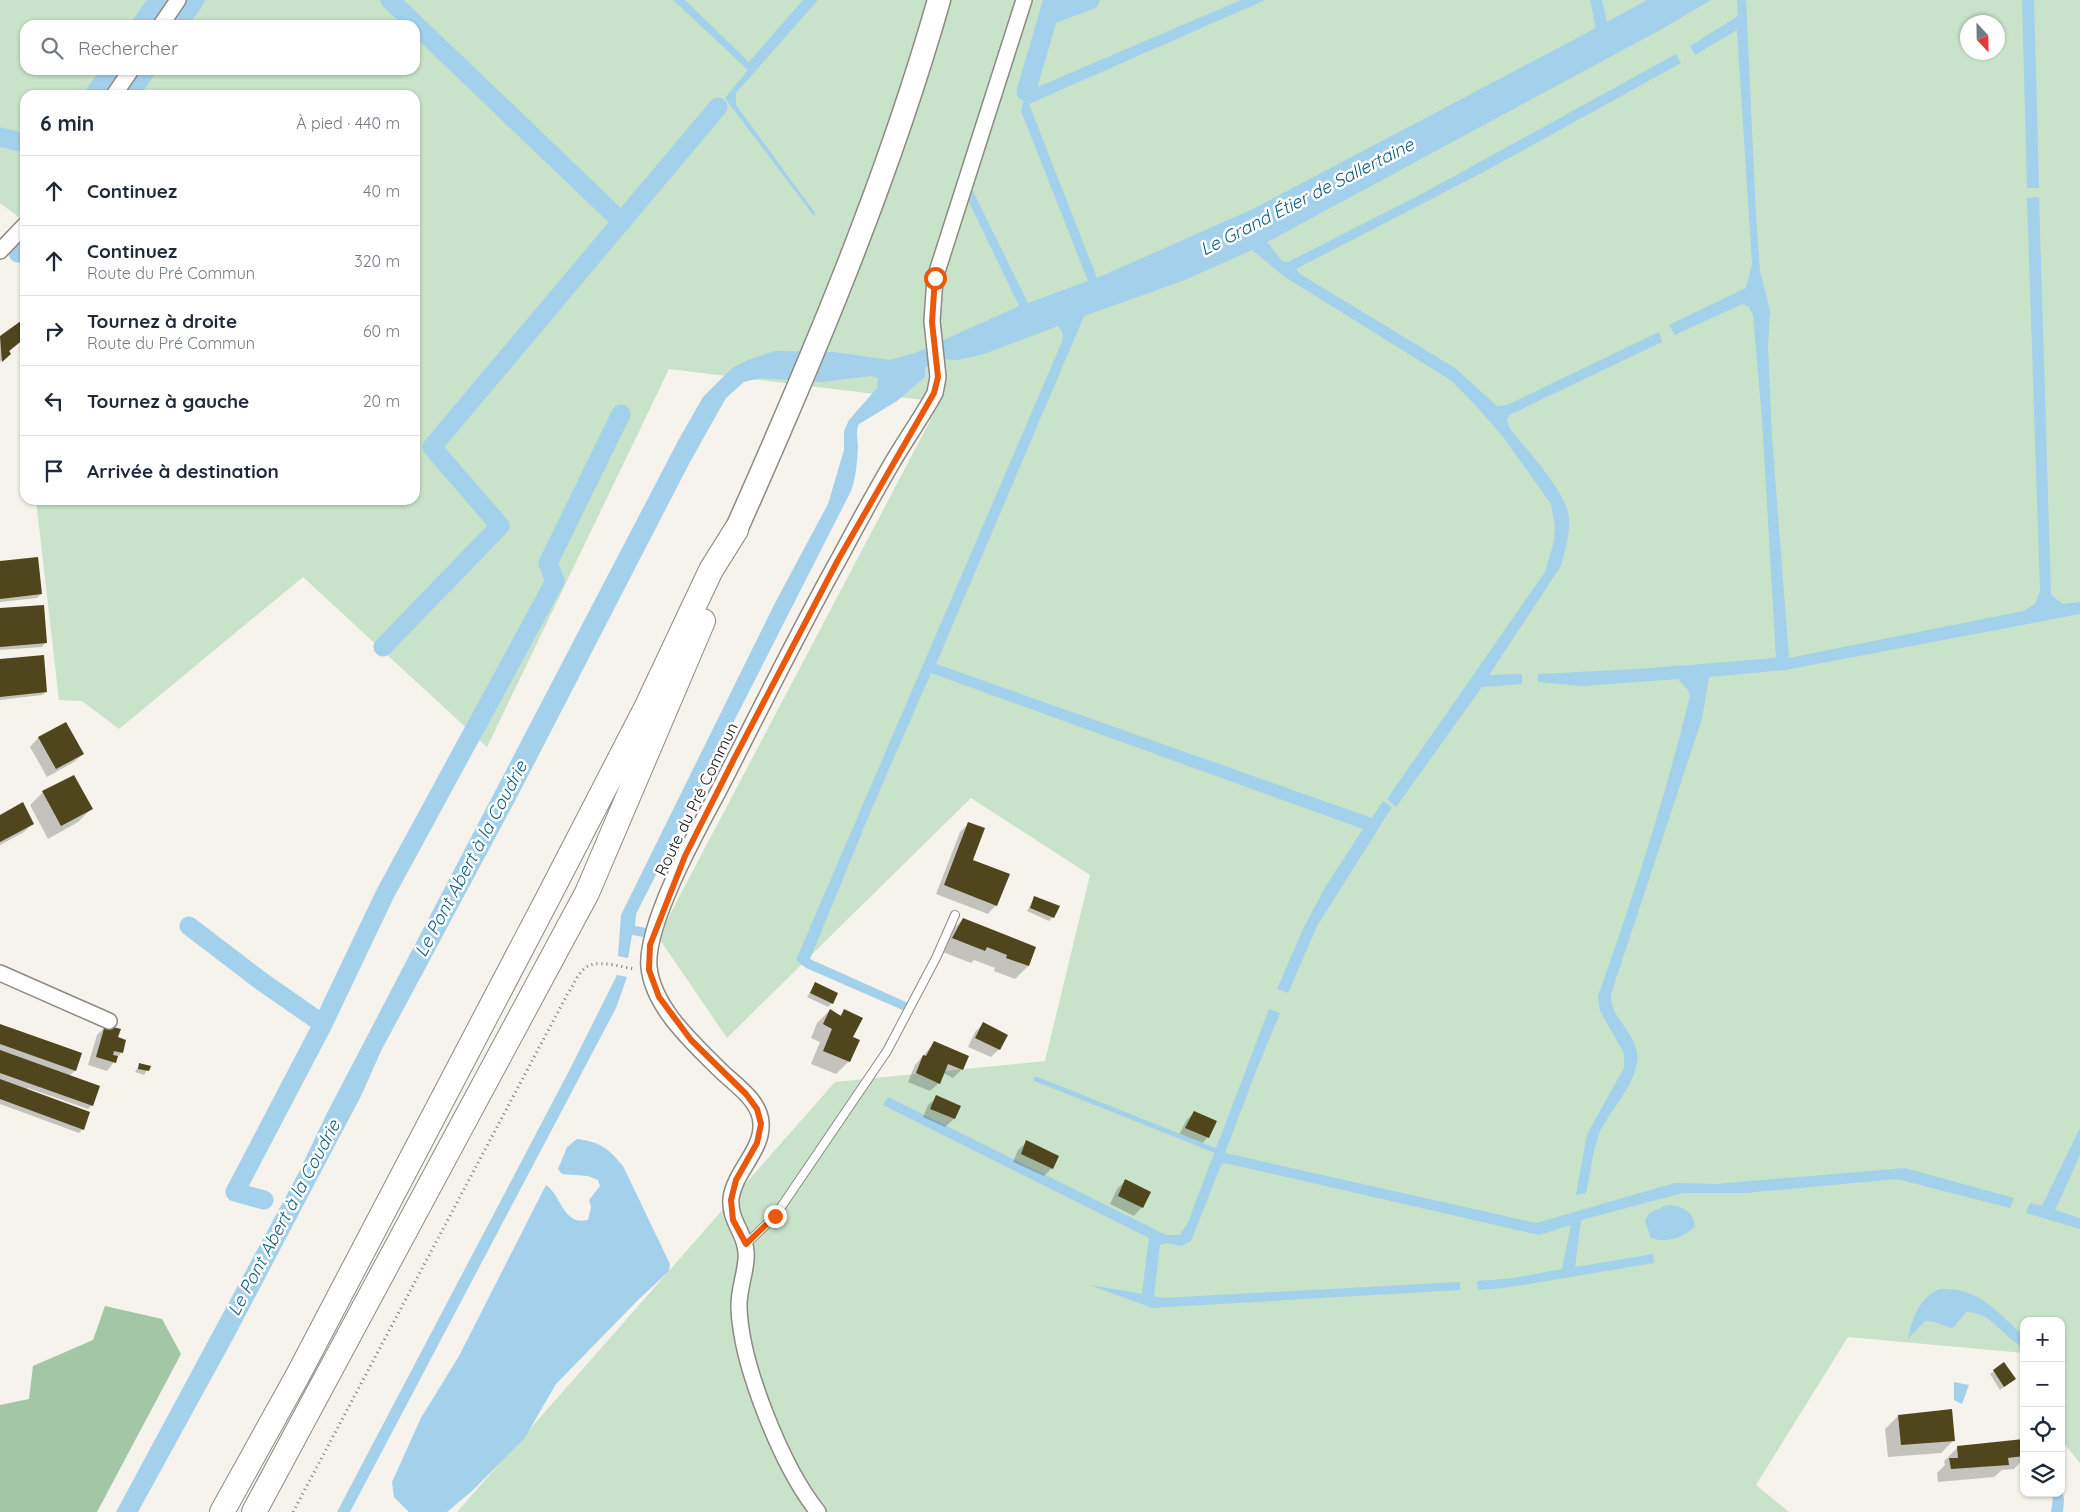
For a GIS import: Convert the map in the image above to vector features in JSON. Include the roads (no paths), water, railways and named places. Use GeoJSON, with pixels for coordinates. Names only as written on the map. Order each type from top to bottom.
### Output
{"type":"FeatureCollection","features":[{"type":"Feature","properties":{"kind":"highway"},"geometry":{"type":"LineString","coordinates":[[222,1512],[298,1375],[550,894],[646,708],[711,570],[736,530]]}},
{"type":"Feature","properties":{"kind":"highway"},"geometry":{"type":"LineString","coordinates":[[254,1512],[587,893],[674,694],[723,574],[736,530]]}},
{"type":"Feature","properties":{"kind":"main road"},"geometry":{"type":"LineString","coordinates":[[736,530],[836,296],[900,121],[939,0]]}},
{"type":"Feature","properties":{"kind":"street"},"geometry":{"type":"LineString","coordinates":[[165,20],[178,0]]}},
{"type":"Feature","properties":{"kind":"street","name":"Route du Pré Commun"},"geometry":{"type":"LineString","coordinates":[[746,1244],[733,1220],[731,1200],[736,1180],[757,1143],[761,1124],[757,1109],[746,1094],[691,1040],[670,1014],[653,986],[649,970],[650,945],[685,856],[838,560],[893,462],[926,410],[934,393],[938,377],[932,313],[935,278],[1024,0]]}},
{"type":"Feature","properties":{"kind":"street"},"geometry":{"type":"LineString","coordinates":[[117,90],[128,75]]}},
{"type":"Feature","properties":{"kind":"street"},"geometry":{"type":"LineString","coordinates":[[0,251],[20,229]]}},
{"type":"Feature","properties":{"kind":"street"},"geometry":{"type":"LineString","coordinates":[[0,973],[109,1020]]}},
{"type":"Feature","properties":{"kind":"street"},"geometry":{"type":"LineString","coordinates":[[746,1244],[747,1258],[742,1275],[739,1308],[745,1346],[762,1405],[780,1447],[818,1512]]}},
{"type":"Feature","properties":{"kind":"lane"},"geometry":{"type":"LineString","coordinates":[[746,1244],[775,1216],[887,1050],[936,958],[955,915]]}},
{"type":"Feature","properties":{"kind":"water"},"geometry":{"type":"Polygon","coordinates":[[[673,0],[685,0],[749,62],[803,0],[818,0],[736,93],[736,105],[815,213],[814,216],[725,98],[748,70],[673,0]]]}},
{"type":"Feature","properties":{"kind":"water"},"geometry":{"type":"Polygon","coordinates":[[[1241,0],[1265,0],[1029,104],[1097,278],[1253,209],[1596,28],[1590,0],[1602,0],[1607,22],[1647,0],[1711,0],[1660,30],[1267,242],[1282,261],[1288,262],[1418,196],[1676,54],[1681,63],[1493,167],[1296,269],[1300,274],[1455,368],[1497,406],[1507,405],[1659,332],[1662,342],[1509,415],[1507,421],[1510,429],[1559,492],[1569,518],[1568,539],[1561,566],[1489,675],[1522,674],[1522,684],[1482,687],[1396,807],[1387,799],[1545,572],[1554,541],[1555,526],[1551,504],[1504,438],[1452,381],[1285,277],[1252,250],[1185,280],[1084,316],[936,664],[1372,818],[1383,801],[1392,807],[1317,926],[1288,993],[1277,989],[1304,927],[1326,886],[1363,829],[931,673],[872,808],[810,959],[908,1003],[905,1011],[806,968],[796,960],[1062,342],[1063,334],[1058,326],[984,354],[957,360],[943,359],[925,368],[925,377],[897,401],[859,424],[857,433],[857,464],[851,491],[636,914],[635,926],[646,928],[643,937],[632,935],[628,958],[618,956],[621,915],[775,603],[828,504],[844,450],[844,431],[849,420],[877,388],[878,378],[872,376],[821,382],[760,378],[744,382],[726,398],[690,462],[515,801],[381,1051],[361,1096],[233,1339],[138,1512],[116,1512],[298,1174],[326,1115],[678,441],[703,397],[732,368],[748,360],[775,351],[834,352],[890,360],[915,353],[1019,306],[968,200],[972,189],[1028,303],[1088,281],[1021,111],[1026,92],[1241,0]]]}},
{"type":"Feature","properties":{"kind":"water"},"geometry":{"type":"Polygon","coordinates":[[[1737,0],[1746,0],[1756,217],[1760,271],[1770,311],[1768,346],[1772,438],[1789,658],[2023,611],[2035,604],[2040,591],[2027,198],[2039,197],[2051,595],[2063,604],[2080,602],[2080,614],[1785,670],[1709,677],[1702,719],[1611,994],[1611,1002],[1614,1009],[1635,1045],[1637,1064],[1634,1075],[1607,1119],[1597,1140],[1586,1193],[1576,1195],[1587,1134],[1624,1068],[1624,1053],[1600,1011],[1598,996],[1648,848],[1690,696],[1688,690],[1678,679],[1582,686],[1538,682],[1538,674],[1639,669],[1776,658],[1762,419],[1753,315],[1749,307],[1742,304],[1675,335],[1669,325],[1746,288],[1752,264],[1737,30],[1695,55],[1690,46],[1738,16],[1737,0]]]}},
{"type":"Feature","properties":{"kind":"water"},"geometry":{"type":"Polygon","coordinates":[[[2022,0],[2034,0],[2039,188],[2027,188],[2022,0]]]}},
{"type":"Feature","properties":{"kind":"water"},"geometry":{"type":"Polygon","coordinates":[[[617,975],[627,977],[616,1008],[350,1512],[337,1512],[569,1071],[617,975]]]}},
{"type":"Feature","properties":{"kind":"water"},"geometry":{"type":"Polygon","coordinates":[[[1269,1009],[1280,1013],[1225,1153],[1536,1223],[1675,1183],[1716,1184],[1905,1168],[2014,1198],[2010,1208],[1897,1179],[1745,1193],[1683,1193],[1581,1220],[1575,1267],[1653,1254],[1654,1263],[1504,1288],[1478,1290],[1477,1281],[1514,1278],[1562,1269],[1571,1225],[1539,1235],[1225,1163],[1221,1165],[1191,1241],[1181,1246],[1166,1243],[1160,1245],[1154,1296],[1162,1298],[1460,1282],[1460,1290],[1152,1308],[1090,1285],[1142,1294],[1149,1238],[883,1105],[888,1097],[1166,1235],[1180,1235],[1188,1222],[1269,1009]]]}},
{"type":"Feature","properties":{"kind":"water"},"geometry":{"type":"Polygon","coordinates":[[[2080,1128],[2080,1155],[2055,1210],[2080,1218],[2080,1229],[2026,1213],[2030,1203],[2042,1206],[2080,1128]]]}},
{"type":"Feature","properties":{"kind":"water"},"geometry":{"type":"Polygon","coordinates":[[[577,1139],[598,1144],[613,1155],[623,1166],[670,1264],[669,1271],[556,1384],[524,1439],[472,1491],[447,1512],[409,1512],[394,1497],[392,1482],[421,1418],[459,1356],[546,1185],[573,1219],[580,1221],[588,1220],[591,1207],[589,1200],[600,1186],[598,1180],[588,1176],[562,1174],[558,1169],[567,1147],[577,1139]]]}},
{"type":"Feature","properties":{"kind":"water"},"geometry":{"type":"Polygon","coordinates":[[[1667,1205],[1677,1206],[1686,1210],[1692,1216],[1695,1226],[1686,1234],[1669,1240],[1651,1238],[1645,1221],[1649,1213],[1667,1205]]]}},
{"type":"Feature","properties":{"kind":"water"},"geometry":{"type":"Polygon","coordinates":[[[1940,1289],[1954,1289],[1977,1297],[1996,1310],[2020,1332],[2020,1345],[1990,1320],[1975,1313],[1966,1312],[1954,1327],[1950,1328],[1935,1322],[1925,1321],[1908,1339],[1914,1316],[1922,1303],[1940,1289]]]}},
{"type":"Feature","properties":{"kind":"water"},"geometry":{"type":"Polygon","coordinates":[[[1954,1382],[1969,1385],[1962,1404],[1954,1400],[1954,1382]]]}},
{"type":"Feature","properties":{"kind":"water"},"geometry":{"type":"Polygon","coordinates":[[[2064,1497],[2063,1512],[2051,1512],[2053,1498],[2064,1497]]]}},
{"type":"Feature","properties":{"kind":"waterway"},"geometry":{"type":"LineString","coordinates":[[144,20],[158,0]]}},
{"type":"Feature","properties":{"kind":"waterway"},"geometry":{"type":"LineString","coordinates":[[181,20],[195,0]]}},
{"type":"Feature","properties":{"kind":"waterway"},"geometry":{"type":"LineString","coordinates":[[390,0],[411,20]]}},
{"type":"Feature","properties":{"kind":"waterway"},"geometry":{"type":"LineString","coordinates":[[1026,92],[1053,0]]}},
{"type":"Feature","properties":{"kind":"waterway"},"geometry":{"type":"LineString","coordinates":[[1049,15],[1090,0]]}},
{"type":"Feature","properties":{"kind":"waterway"},"geometry":{"type":"LineString","coordinates":[[420,29],[622,222]]}},
{"type":"Feature","properties":{"kind":"waterway"},"geometry":{"type":"LineString","coordinates":[[97,90],[108,75]]}},
{"type":"Feature","properties":{"kind":"waterway"},"geometry":{"type":"LineString","coordinates":[[132,90],[143,75]]}},
{"type":"Feature","properties":{"kind":"waterway"},"geometry":{"type":"LineString","coordinates":[[383,647],[500,526],[432,447],[718,107]]}},
{"type":"Feature","properties":{"kind":"waterway"},"geometry":{"type":"LineString","coordinates":[[0,137],[20,142]]}},
{"type":"Feature","properties":{"kind":"waterway"},"geometry":{"type":"LineString","coordinates":[[189,926],[261,981],[323,1024],[385,894],[555,581],[548,563],[621,414]]}},
{"type":"Feature","properties":{"kind":"waterway"},"geometry":{"type":"LineString","coordinates":[[264,1200],[235,1192],[323,1024]]}},
{"type":"Feature","properties":{"kind":"waterway"},"geometry":{"type":"LineString","coordinates":[[1036,1079],[1214,1150]]}},
{"type":"Feature","properties":{"kind":"water label","name":"Le Grand Étier de Sallertaine"},"geometry":{"type":"Point","coordinates":[1307,197]}},
{"type":"Feature","properties":{"kind":"water label","name":"Le Pont Abert à la Coudrie"},"geometry":{"type":"Point","coordinates":[471,859]}},
{"type":"Feature","properties":{"kind":"water label","name":"Le Pont Abert à la Coudrie"},"geometry":{"type":"Point","coordinates":[284,1218]}}]}
